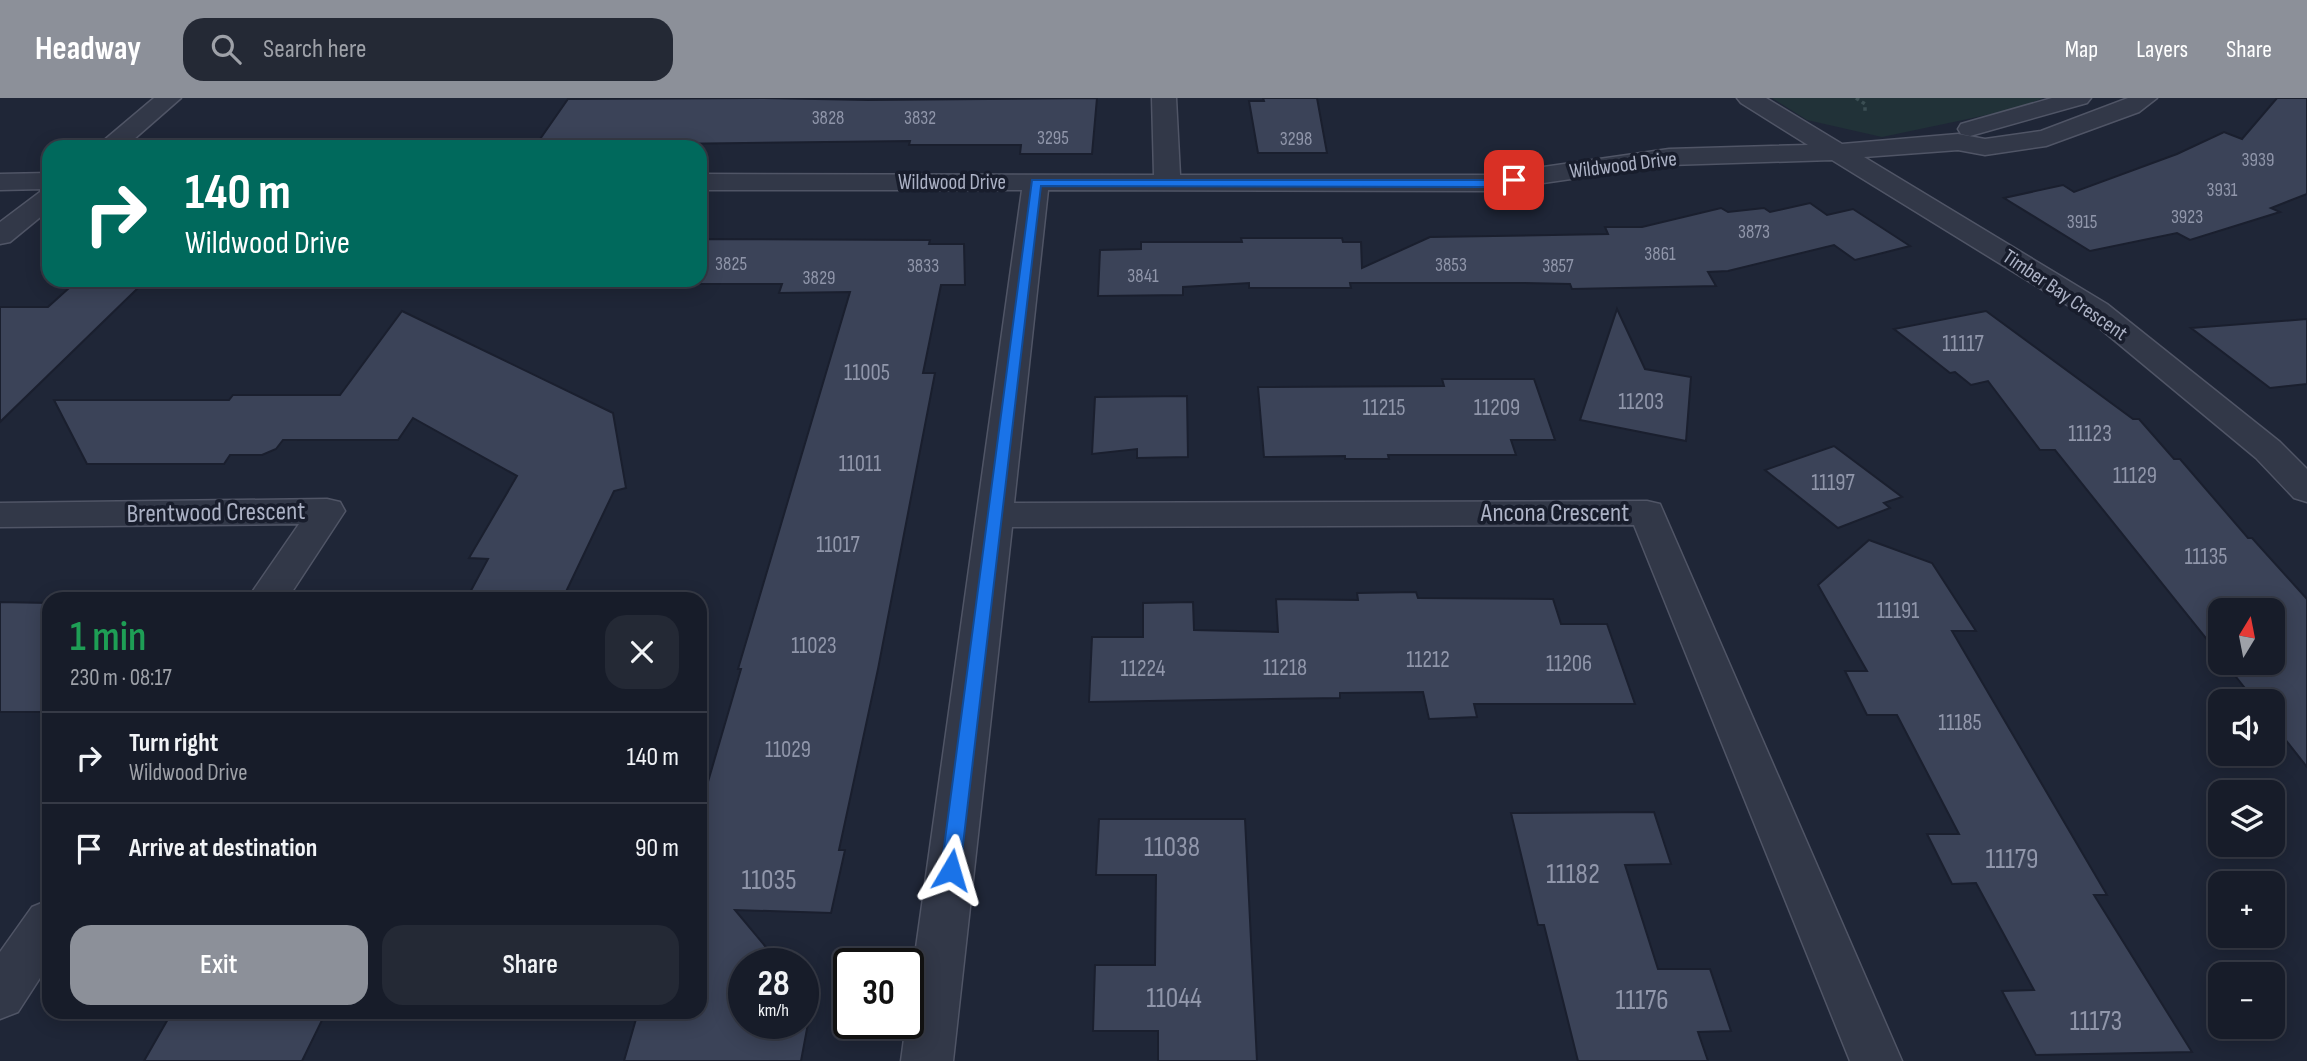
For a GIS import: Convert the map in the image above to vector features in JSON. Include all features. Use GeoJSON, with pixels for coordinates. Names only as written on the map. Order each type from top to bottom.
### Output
{"type":"FeatureCollection","features":[{"type":"Feature","properties":{"kind":"street"},"geometry":{"type":"LineString","coordinates":[[118,140],[169,98]]}},
{"type":"Feature","properties":{"kind":"street"},"geometry":{"type":"LineString","coordinates":[[1164,98],[1167,183]]}},
{"type":"Feature","properties":{"kind":"street","name":"Timber Bay Crescent"},"geometry":{"type":"LineString","coordinates":[[1749,98],[2096,310],[2268,450],[2307,490]]}},
{"type":"Feature","properties":{"kind":"street"},"geometry":{"type":"LineString","coordinates":[[1958,142],[1962,131],[2079,98]]}},
{"type":"Feature","properties":{"kind":"street","name":"Wildwood Drive"},"geometry":{"type":"LineString","coordinates":[[707,182],[1488,183],[1669,157],[1836,152],[1958,142],[1985,147],[2046,138],[2130,107],[2145,98]]}},
{"type":"Feature","properties":{"kind":"street"},"geometry":{"type":"LineString","coordinates":[[0,182],[42,181]]}},
{"type":"Feature","properties":{"kind":"street"},"geometry":{"type":"LineString","coordinates":[[927,1061],[1036,183]]}},
{"type":"Feature","properties":{"kind":"street"},"geometry":{"type":"LineString","coordinates":[[0,236],[42,202]]}},
{"type":"Feature","properties":{"kind":"street"},"geometry":{"type":"LineString","coordinates":[[2268,450],[2307,449]]}},
{"type":"Feature","properties":{"kind":"street","name":"Brentwood Crescent"},"geometry":{"type":"LineString","coordinates":[[0,515],[327,511],[272,592]]}},
{"type":"Feature","properties":{"kind":"street","name":"Ancona Crescent"},"geometry":{"type":"LineString","coordinates":[[995,515],[1647,513],[1876,1061]]}},
{"type":"Feature","properties":{"kind":"street"},"geometry":{"type":"LineString","coordinates":[[0,995],[42,932]]}},
{"type":"Feature","properties":{"kind":"shaded area"},"geometry":{"type":"Polygon","coordinates":[[[1772,98],[2043,98],[2020,108],[1882,137],[1807,120],[1772,98]]]}},
{"type":"Feature","properties":{"kind":"building"},"geometry":{"type":"Polygon","coordinates":[[[1097,98],[1092,154],[1020,154],[1021,145],[909,145],[910,141],[707,144],[707,140],[539,140],[568,99],[1097,98]]]}},
{"type":"Feature","properties":{"kind":"building"},"geometry":{"type":"Polygon","coordinates":[[[1263,98],[1317,98],[1327,153],[1258,153],[1249,101],[1264,101],[1263,98]]]}},
{"type":"Feature","properties":{"kind":"building"},"geometry":{"type":"Polygon","coordinates":[[[2277,98],[2307,98],[2307,194],[2271,208],[2280,212],[2190,240],[2177,233],[2090,251],[2004,198],[2063,185],[2074,192],[2177,154],[2224,132],[2242,139],[2277,98]]]}},
{"type":"Feature","properties":{"kind":"building"},"geometry":{"type":"Polygon","coordinates":[[[1810,203],[1827,215],[1853,209],[1910,246],[1855,260],[1834,245],[1728,271],[1708,272],[1716,286],[1572,289],[1570,284],[1350,283],[1351,288],[1249,288],[1249,283],[1183,287],[1183,295],[1098,296],[1100,250],[1141,249],[1141,242],[1342,238],[1343,242],[1361,242],[1362,268],[1430,237],[1608,234],[1605,227],[1642,227],[1721,208],[1728,212],[1764,208],[1770,212],[1810,203]]]}},
{"type":"Feature","properties":{"kind":"building"},"geometry":{"type":"Polygon","coordinates":[[[707,239],[930,240],[929,244],[964,244],[965,285],[941,285],[923,373],[935,373],[878,669],[839,850],[845,850],[831,913],[735,910],[767,948],[728,948],[728,1039],[805,1039],[801,1061],[624,1061],[636,1019],[707,1019],[707,785],[741,669],[738,669],[850,292],[779,293],[782,284],[707,284],[707,239]]]}},
{"type":"Feature","properties":{"kind":"building"},"geometry":{"type":"Polygon","coordinates":[[[69,288],[138,288],[0,422],[0,307],[48,307],[69,288]]]}},
{"type":"Feature","properties":{"kind":"building"},"geometry":{"type":"Polygon","coordinates":[[[1617,309],[1645,369],[1691,377],[1686,441],[1580,420],[1617,309]]]}},
{"type":"Feature","properties":{"kind":"building"},"geometry":{"type":"Polygon","coordinates":[[[402,311],[613,413],[626,488],[614,491],[566,592],[470,592],[488,559],[469,558],[517,476],[413,418],[398,440],[283,440],[276,449],[262,455],[230,455],[224,464],[87,464],[54,400],[229,400],[233,395],[340,395],[402,311]]]}},
{"type":"Feature","properties":{"kind":"building"},"geometry":{"type":"Polygon","coordinates":[[[1986,311],[2133,419],[2139,419],[2174,459],[2180,459],[2248,538],[2252,538],[2307,599],[2307,767],[2285,739],[2285,689],[2246,689],[2235,676],[2286,676],[2286,598],[2208,598],[2208,641],[2055,450],[2040,450],[1988,381],[1971,385],[1955,372],[1950,373],[1894,329],[1986,311]]]}},
{"type":"Feature","properties":{"kind":"building"},"geometry":{"type":"Polygon","coordinates":[[[2307,319],[2307,384],[2270,388],[2191,328],[2307,319]]]}},
{"type":"Feature","properties":{"kind":"building"},"geometry":{"type":"Polygon","coordinates":[[[1442,379],[1534,379],[1555,440],[1511,440],[1516,455],[1388,455],[1389,459],[1345,459],[1345,456],[1264,457],[1258,387],[1444,386],[1442,379]]]}},
{"type":"Feature","properties":{"kind":"building"},"geometry":{"type":"Polygon","coordinates":[[[1187,396],[1188,457],[1137,458],[1137,449],[1092,454],[1095,397],[1187,396]]]}},
{"type":"Feature","properties":{"kind":"building"},"geometry":{"type":"Polygon","coordinates":[[[1834,446],[1902,497],[1884,503],[1890,508],[1838,528],[1765,470],[1834,446]]]}},
{"type":"Feature","properties":{"kind":"building"},"geometry":{"type":"Polygon","coordinates":[[[1869,540],[1932,563],[1976,631],[1952,631],[2107,895],[2094,895],[2192,1052],[2036,1055],[2002,991],[2034,990],[1976,883],[1952,884],[1927,834],[1959,834],[1897,715],[1867,715],[1845,671],[1867,671],[1818,585],[1869,540]]]}},
{"type":"Feature","properties":{"kind":"building"},"geometry":{"type":"Polygon","coordinates":[[[1416,592],[1418,598],[1553,599],[1561,624],[1607,624],[1635,704],[1474,704],[1477,717],[1429,719],[1423,692],[1340,693],[1340,698],[1089,702],[1092,637],[1143,637],[1143,603],[1193,602],[1194,630],[1278,632],[1276,599],[1358,600],[1357,593],[1416,592]]]}},
{"type":"Feature","properties":{"kind":"building"},"geometry":{"type":"Polygon","coordinates":[[[0,602],[42,603],[42,712],[0,712],[0,602]]]}},
{"type":"Feature","properties":{"kind":"building"},"geometry":{"type":"Polygon","coordinates":[[[1654,812],[1671,864],[1625,865],[1658,969],[1710,969],[1731,1031],[1698,1032],[1708,1061],[1578,1061],[1544,925],[1538,925],[1511,813],[1654,812]]]}},
{"type":"Feature","properties":{"kind":"building"},"geometry":{"type":"Polygon","coordinates":[[[1099,819],[1245,819],[1257,1061],[1158,1061],[1158,1031],[1093,1031],[1095,965],[1155,965],[1156,875],[1096,875],[1099,819]]]}},
{"type":"Feature","properties":{"kind":"building"},"geometry":{"type":"Polygon","coordinates":[[[168,1019],[323,1019],[302,1061],[144,1061],[168,1019]]]}},
{"type":"Feature","properties":{"kind":"route"},"geometry":{"type":"LineString","coordinates":[[951,870],[1036,183],[1488,183],[1514,180]]}}]}
